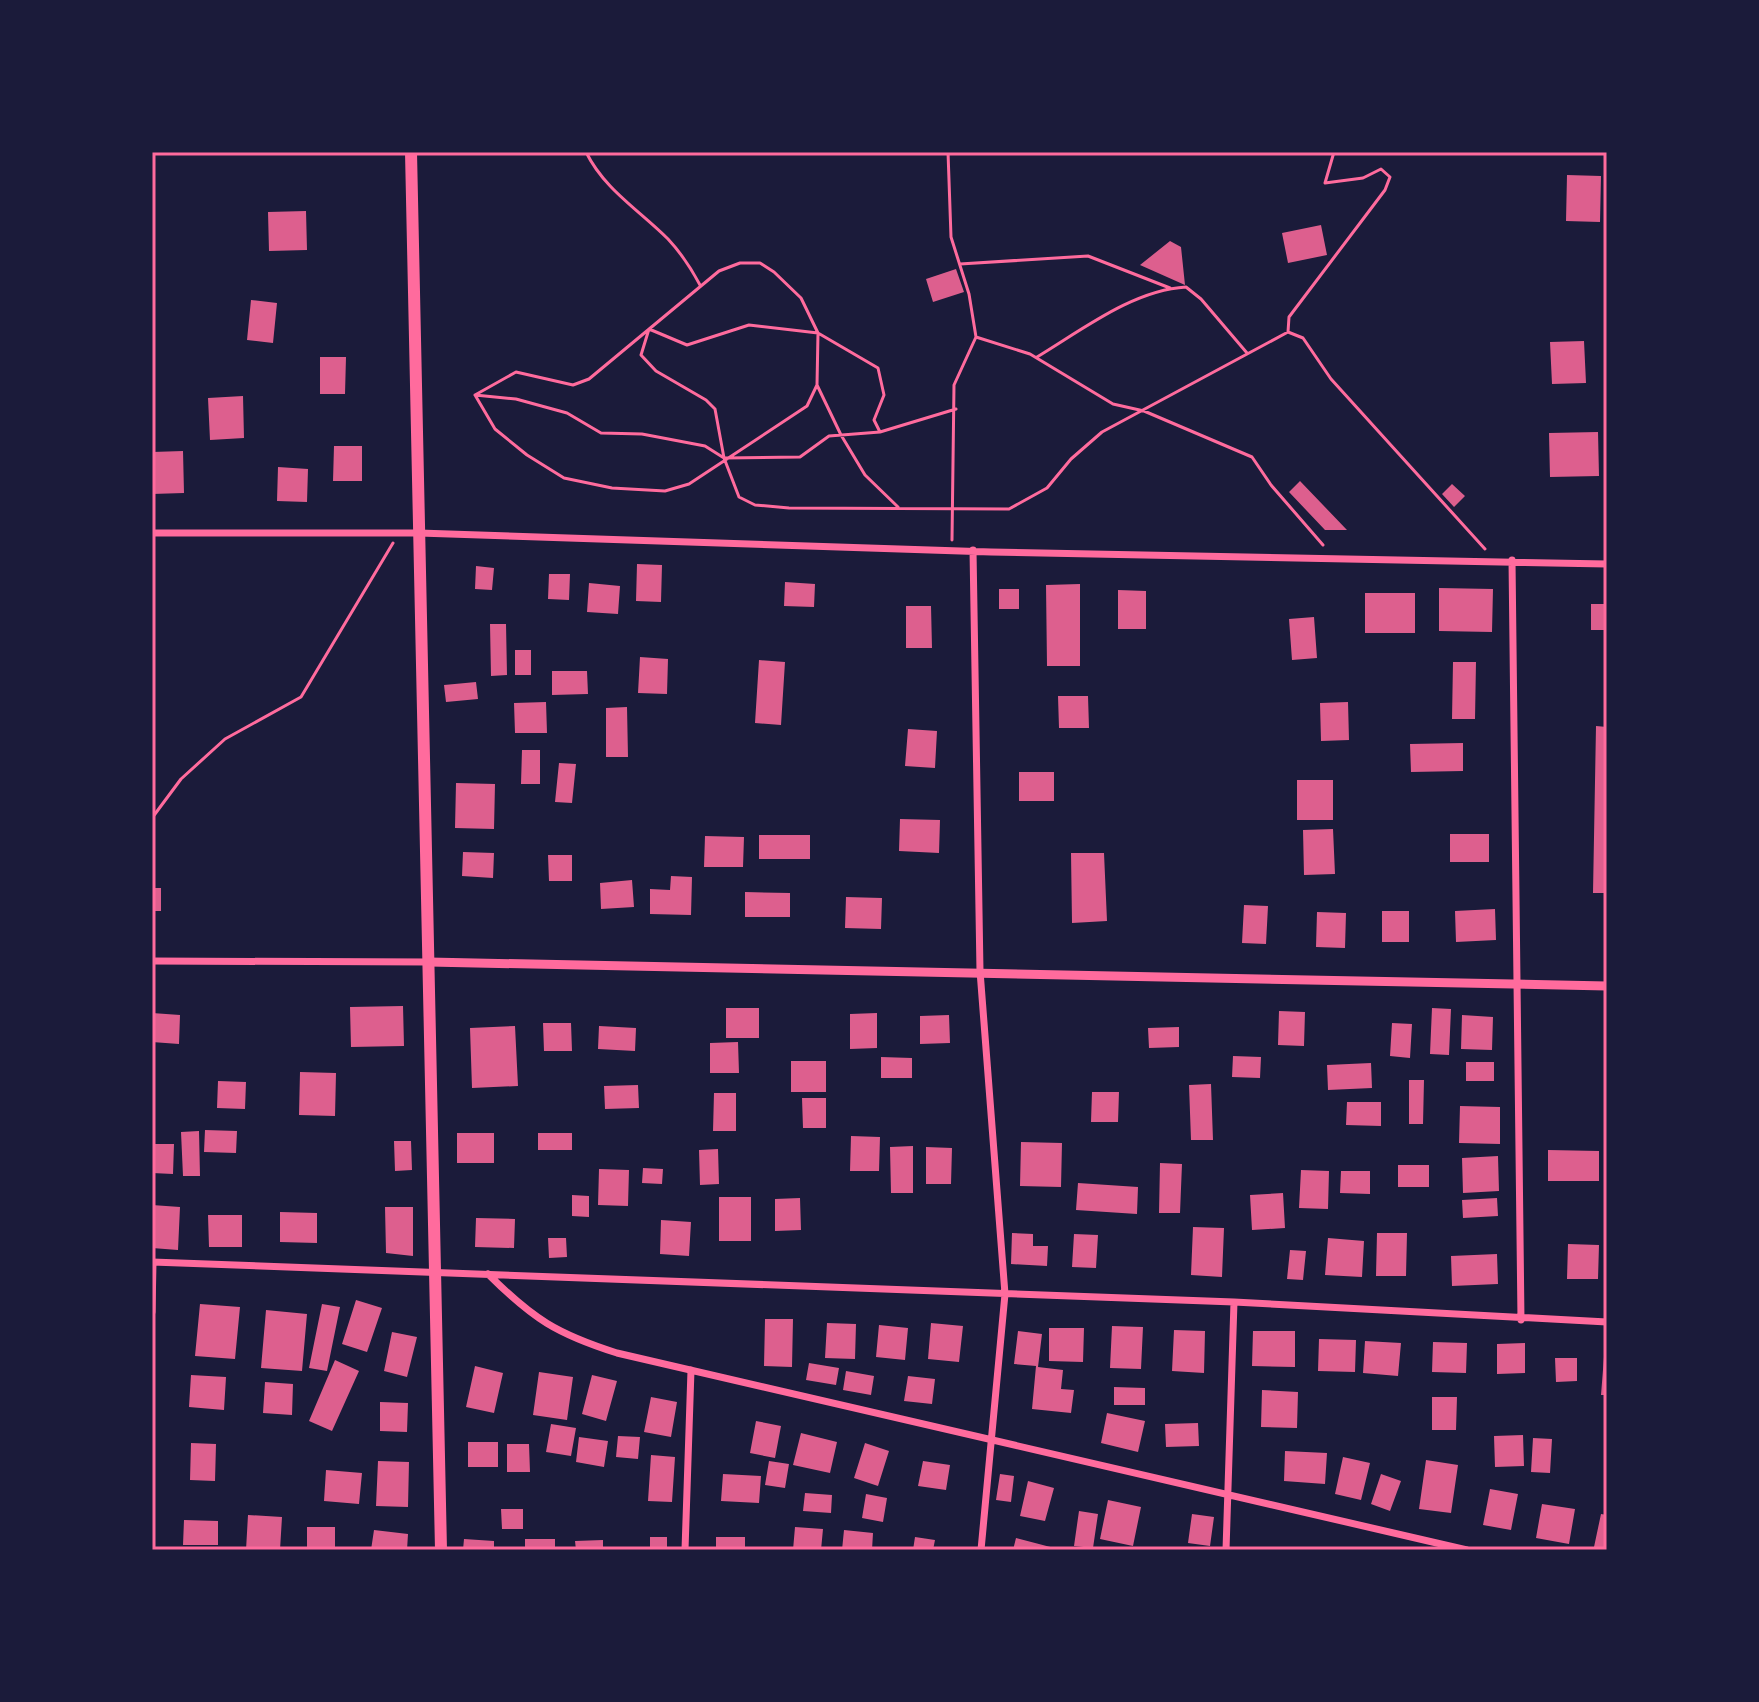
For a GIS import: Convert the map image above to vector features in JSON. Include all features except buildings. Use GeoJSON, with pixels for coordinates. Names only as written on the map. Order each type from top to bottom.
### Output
{"type":"FeatureCollection","features":[{"type":"Feature","properties":{"kind":"main road"},"geometry":{"type":"LineString","coordinates":[[411,152],[441,1550]]}},
{"type":"Feature","properties":{"kind":"street"},"geometry":{"type":"LineString","coordinates":[[152,533],[419,533],[952,550],[1607,564]]}},
{"type":"Feature","properties":{"kind":"street"},"geometry":{"type":"LineString","coordinates":[[973,550],[980,971],[1005,1294],[981,1550]]}},
{"type":"Feature","properties":{"kind":"street"},"geometry":{"type":"LineString","coordinates":[[1512,560],[1521,1320]]}},
{"type":"Feature","properties":{"kind":"street"},"geometry":{"type":"LineString","coordinates":[[152,961],[980,971],[1607,986]]}},
{"type":"Feature","properties":{"kind":"street"},"geometry":{"type":"LineString","coordinates":[[152,1312],[153,1262],[1234,1302],[1521,1320],[1607,1322]]}},
{"type":"Feature","properties":{"kind":"street"},"geometry":{"type":"LineString","coordinates":[[488,1274],[529,1311],[566,1337],[691,1370],[1467,1550]]}},
{"type":"Feature","properties":{"kind":"street"},"geometry":{"type":"LineString","coordinates":[[1226,1550],[1234,1302]]}},
{"type":"Feature","properties":{"kind":"street"},"geometry":{"type":"LineString","coordinates":[[685,1550],[691,1370]]}},
{"type":"Feature","properties":{"kind":"path"},"geometry":{"type":"LineString","coordinates":[[586,152],[596,173],[667,239],[700,285]]}},
{"type":"Feature","properties":{"kind":"path"},"geometry":{"type":"LineString","coordinates":[[948,152],[951,237],[976,337],[954,385],[952,550]]}},
{"type":"Feature","properties":{"kind":"path"},"geometry":{"type":"LineString","coordinates":[[1288,332],[1289,317],[1385,190],[1390,177],[1381,169],[1363,178],[1325,183],[1334,152]]}},
{"type":"Feature","properties":{"kind":"path"},"geometry":{"type":"LineString","coordinates":[[959,264],[1088,256],[1170,288]]}},
{"type":"Feature","properties":{"kind":"path"},"geometry":{"type":"LineString","coordinates":[[740,263],[760,263],[801,298],[818,333],[817,385],[807,406],[689,484],[665,491],[612,488],[564,478],[527,455],[495,429],[475,395],[516,372],[573,385],[589,379],[700,285],[719,271],[740,263]]}},
{"type":"Feature","properties":{"kind":"path"},"geometry":{"type":"LineString","coordinates":[[1036,358],[1136,300],[1170,288],[1186,287],[1201,299],[1247,353]]}},
{"type":"Feature","properties":{"kind":"path"},"geometry":{"type":"LineString","coordinates":[[649,329],[670,341],[687,345],[749,325],[818,333],[878,368],[884,395],[874,420],[880,432]]}},
{"type":"Feature","properties":{"kind":"path"},"geometry":{"type":"LineString","coordinates":[[649,329],[641,355],[656,371],[706,400],[715,409],[724,458],[739,497],[755,505],[954,511],[1009,509],[1032,499],[1102,432],[1288,332],[1303,338],[1331,379],[1435,498],[1496,560]]}},
{"type":"Feature","properties":{"kind":"path"},"geometry":{"type":"LineString","coordinates":[[976,337],[1036,358],[1113,404],[1144,411],[1252,457],[1271,485],[1333,557]]}},
{"type":"Feature","properties":{"kind":"path"},"geometry":{"type":"LineString","coordinates":[[817,385],[865,475],[898,507]]}},
{"type":"Feature","properties":{"kind":"path"},"geometry":{"type":"LineString","coordinates":[[475,395],[516,399],[567,413],[601,433],[642,434],[705,446],[724,458],[800,457],[829,436],[880,432],[956,409]]}},
{"type":"Feature","properties":{"kind":"path"},"geometry":{"type":"LineString","coordinates":[[152,818],[181,779],[225,739],[301,697],[399,533]]}}]}
